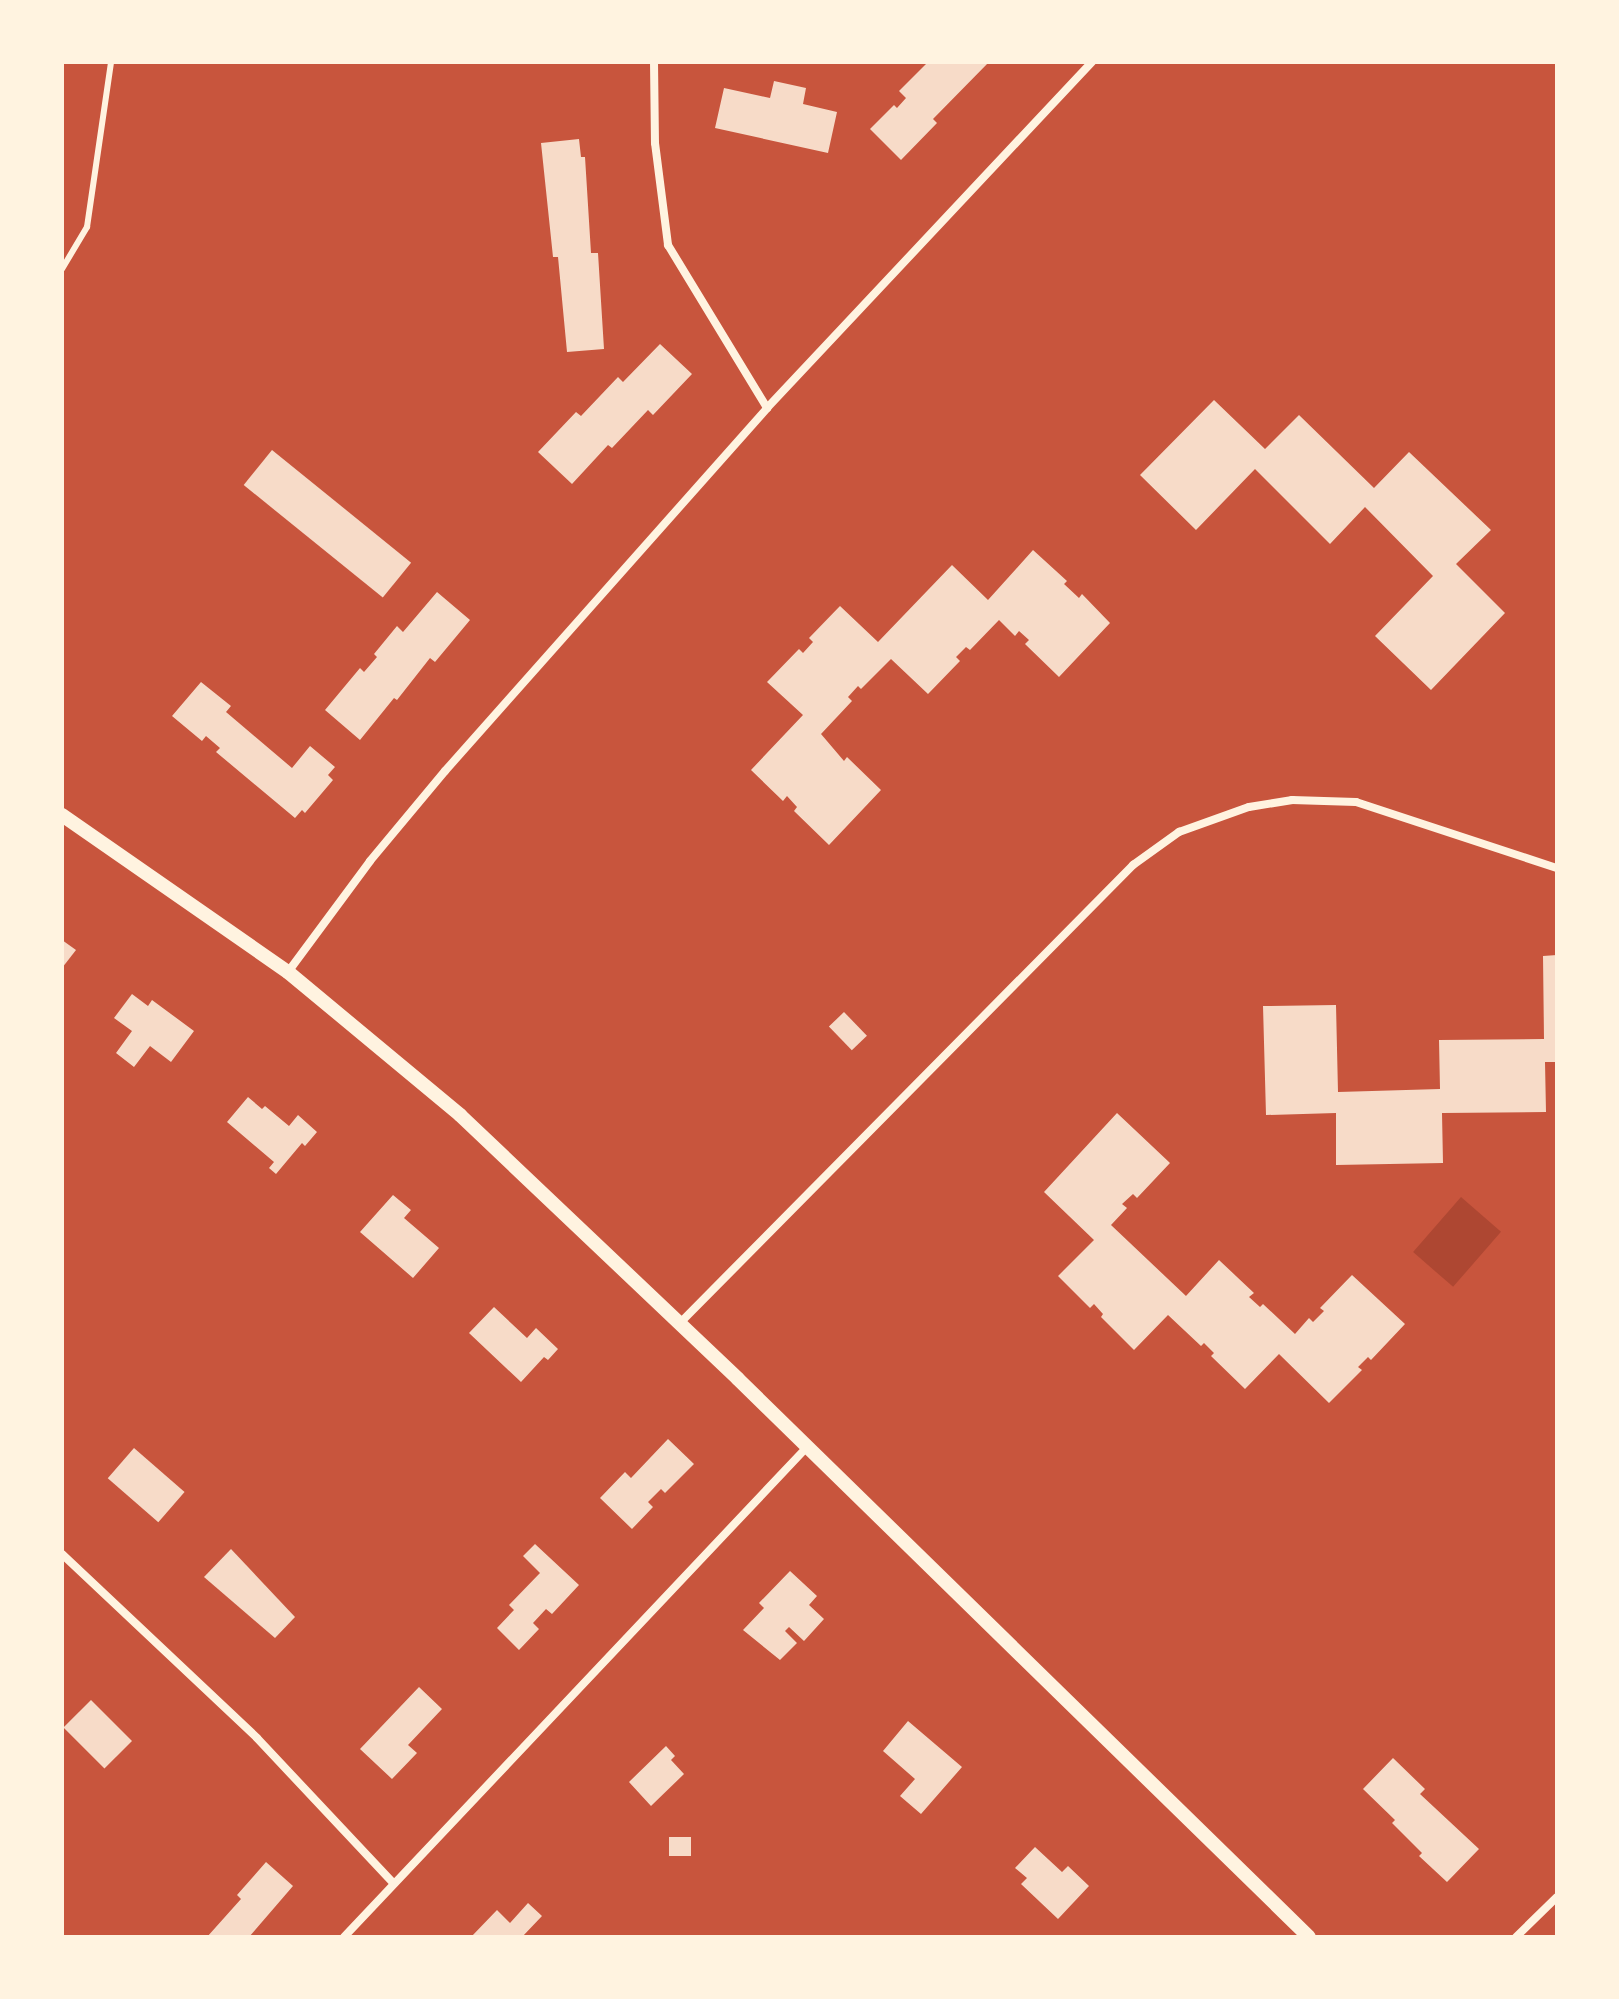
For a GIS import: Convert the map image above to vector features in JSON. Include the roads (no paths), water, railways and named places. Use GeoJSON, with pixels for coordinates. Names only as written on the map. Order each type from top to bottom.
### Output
{"type":"FeatureCollection","features":[{"type":"Feature","properties":{"kind":"street"},"geometry":{"type":"LineString","coordinates":[[654,62],[655,143],[668,245],[767,408]]}},
{"type":"Feature","properties":{"kind":"street"},"geometry":{"type":"LineString","coordinates":[[288,972],[370,861],[437,780],[767,408],[1092,62]]}},
{"type":"Feature","properties":{"kind":"street"},"geometry":{"type":"LineString","coordinates":[[679,1324],[1133,865],[1179,832],[1229,812],[1271,803],[1313,799],[1356,802],[1557,868]]}},
{"type":"Feature","properties":{"kind":"street"},"geometry":{"type":"LineString","coordinates":[[62,815],[288,972],[460,1115],[807,1447],[1309,1937]]}},
{"type":"Feature","properties":{"kind":"street"},"geometry":{"type":"LineString","coordinates":[[344,1937],[807,1447]]}},
{"type":"Feature","properties":{"kind":"street"},"geometry":{"type":"LineString","coordinates":[[62,1554],[257,1738],[393,1883]]}},
{"type":"Feature","properties":{"kind":"street"},"geometry":{"type":"LineString","coordinates":[[1516,1937],[1557,1897]]}},
{"type":"Feature","properties":{"kind":"lane"},"geometry":{"type":"LineString","coordinates":[[62,269],[87,227],[111,62]]}}]}
